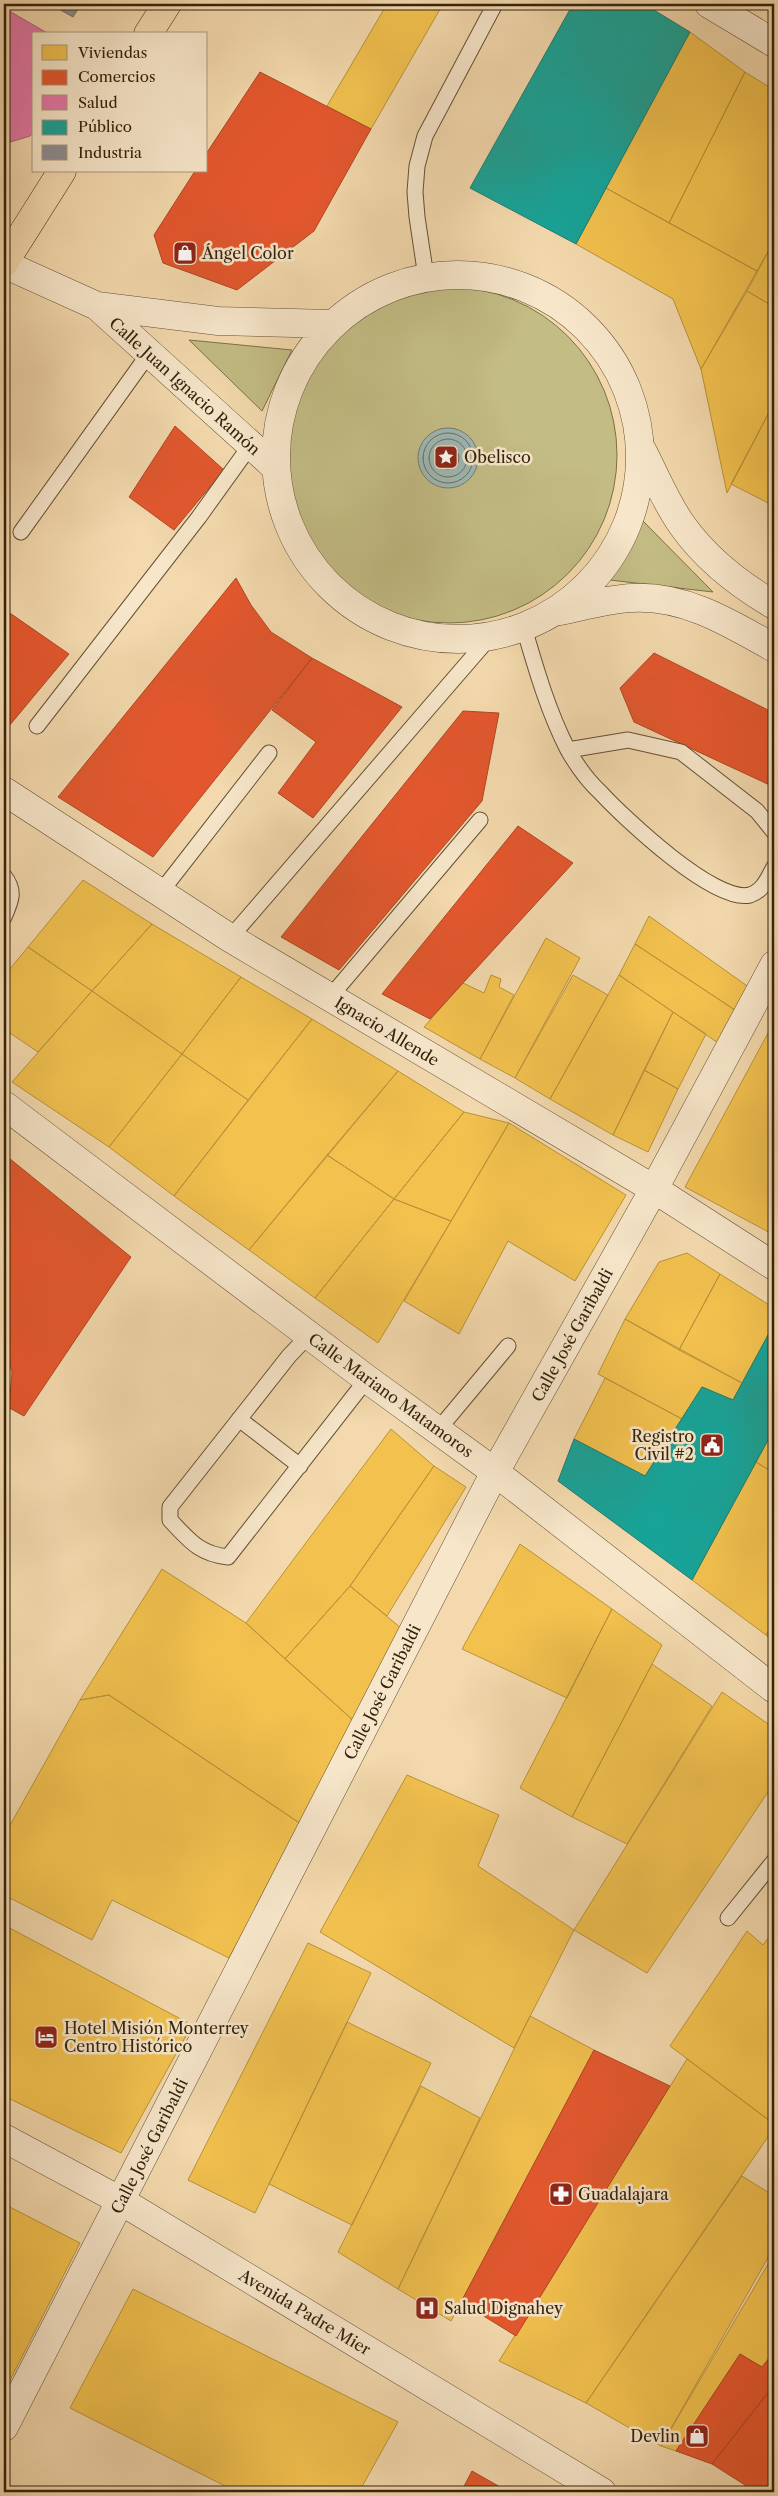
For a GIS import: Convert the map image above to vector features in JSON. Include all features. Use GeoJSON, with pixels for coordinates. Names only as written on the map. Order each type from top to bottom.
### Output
{"type":"FeatureCollection","features":[{"type":"Feature","properties":{"kind":"highway"},"geometry":{"type":"LineString","coordinates":[[149,32],[167,4]]}},
{"type":"Feature","properties":{"kind":"highway"},"geometry":{"type":"LineString","coordinates":[[4,264],[61,172]]}},
{"type":"Feature","properties":{"kind":"street"},"geometry":{"type":"LineString","coordinates":[[709,4],[774,43]]}},
{"type":"Feature","properties":{"kind":"street","name":"Calle Juan Ignacio Ramón"},"geometry":{"type":"LineString","coordinates":[[4,264],[97,306],[274,466]]}},
{"type":"Feature","properties":{"kind":"street"},"geometry":{"type":"LineString","coordinates":[[470,275],[497,280],[515,284],[555,302],[589,330],[616,366],[634,406],[642,450],[637,497],[621,541],[595,580],[559,611],[524,628],[490,637],[454,640],[408,633],[365,615],[328,586],[300,550],[282,508],[274,466],[280,411],[300,364],[332,324],[375,294],[426,277],[470,275]]}},
{"type":"Feature","properties":{"kind":"street","name":"Calle Juan Ignacio Ramón"},"geometry":{"type":"LineString","coordinates":[[97,306],[218,321],[332,324]]}},
{"type":"Feature","properties":{"kind":"street"},"geometry":{"type":"LineString","coordinates":[[642,450],[681,524],[727,575],[774,605]]}},
{"type":"Feature","properties":{"kind":"street"},"geometry":{"type":"LineString","coordinates":[[559,611],[631,598],[680,602],[724,620],[774,648]]}},
{"type":"Feature","properties":{"kind":"street","name":"Ignacio Allende"},"geometry":{"type":"LineString","coordinates":[[4,791],[230,938],[654,1189],[774,1266]]}},
{"type":"Feature","properties":{"kind":"street","name":"Calle José Garibaldi"},"geometry":{"type":"LineString","coordinates":[[4,2427],[495,1472],[654,1189],[774,965]]}},
{"type":"Feature","properties":{"kind":"street","name":"Calle Mariano Matamoros"},"geometry":{"type":"LineString","coordinates":[[4,1104],[367,1379],[495,1472],[774,1690]]}},
{"type":"Feature","properties":{"kind":"street","name":"Avenida Padre Mier"},"geometry":{"type":"LineString","coordinates":[[4,2138],[121,2201],[602,2492]]}},
{"type":"Feature","properties":{"kind":"lane"},"geometry":{"type":"LineString","coordinates":[[426,277],[417,217],[415,192],[417,166],[425,136],[495,4]]}},
{"type":"Feature","properties":{"kind":"lane"},"geometry":{"type":"LineString","coordinates":[[21,532],[150,352]]}},
{"type":"Feature","properties":{"kind":"lane"},"geometry":{"type":"LineString","coordinates":[[37,726],[199,517],[250,446]]}},
{"type":"Feature","properties":{"kind":"lane"},"geometry":{"type":"LineString","coordinates":[[524,628],[541,688],[568,750],[598,791],[702,880],[728,893],[749,895],[761,890],[774,867]]}},
{"type":"Feature","properties":{"kind":"lane"},"geometry":{"type":"LineString","coordinates":[[230,938],[490,637]]}},
{"type":"Feature","properties":{"kind":"lane"},"geometry":{"type":"LineString","coordinates":[[568,750],[628,740],[681,752],[757,811],[774,832]]}},
{"type":"Feature","properties":{"kind":"lane"},"geometry":{"type":"LineString","coordinates":[[160,893],[268,753]]}},
{"type":"Feature","properties":{"kind":"lane"},"geometry":{"type":"LineString","coordinates":[[330,997],[480,820]]}},
{"type":"Feature","properties":{"kind":"lane"},"geometry":{"type":"LineString","coordinates":[[4,876],[11,885],[12,900],[4,917]]}},
{"type":"Feature","properties":{"kind":"lane"},"geometry":{"type":"LineString","coordinates":[[309,1335],[289,1356],[170,1507],[170,1520],[187,1538],[209,1555],[228,1557],[367,1379]]}},
{"type":"Feature","properties":{"kind":"lane"},"geometry":{"type":"LineString","coordinates":[[438,1430],[508,1346]]}},
{"type":"Feature","properties":{"kind":"lane"},"geometry":{"type":"LineString","coordinates":[[239,1419],[300,1466]]}},
{"type":"Feature","properties":{"kind":"lane"},"geometry":{"type":"LineString","coordinates":[[728,1918],[774,1861]]}},
{"type":"Feature","properties":{"kind":"shaded area"},"geometry":{"type":"Polygon","coordinates":[[[449,287],[482,290],[513,300],[542,315],[568,336],[589,362],[604,391],[614,422],[617,455],[614,488],[604,519],[589,548],[568,574],[542,595],[513,610],[482,620],[449,623],[416,620],[385,610],[356,595],[330,574],[309,548],[294,519],[284,488],[281,455],[284,422],[294,391],[309,362],[330,336],[356,315],[385,300],[416,290],[449,287]]]}},
{"type":"Feature","properties":{"kind":"shaded area"},"geometry":{"type":"Polygon","coordinates":[[[189,340],[292,350],[262,411],[189,340]]]}},
{"type":"Feature","properties":{"kind":"shaded area"},"geometry":{"type":"Polygon","coordinates":[[[642,520],[713,592],[610,580],[642,520]]]}},
{"type":"Feature","properties":{"kind":"water"},"geometry":{"type":"Polygon","coordinates":[[[448,428],[465,433],[473,441],[478,458],[473,475],[465,483],[448,488],[431,483],[423,475],[418,458],[423,441],[431,433],[448,428]]]}},
{"type":"Feature","properties":{"kind":"building: Viviendas"},"geometry":{"type":"Polygon","coordinates":[[[387,4],[443,4],[371,129],[327,106],[387,4]]]}},
{"type":"Feature","properties":{"kind":"building: Viviendas"},"geometry":{"type":"Polygon","coordinates":[[[690,32],[745,72],[669,223],[606,188],[690,32]]]}},
{"type":"Feature","properties":{"kind":"building: Viviendas"},"geometry":{"type":"Polygon","coordinates":[[[745,72],[774,90],[774,241],[757,271],[669,223],[745,72]]]}},
{"type":"Feature","properties":{"kind":"building: Viviendas"},"geometry":{"type":"Polygon","coordinates":[[[606,188],[757,271],[701,369],[673,299],[576,244],[606,188]]]}},
{"type":"Feature","properties":{"kind":"building: Viviendas"},"geometry":{"type":"Polygon","coordinates":[[[774,241],[774,307],[747,291],[774,241]]]}},
{"type":"Feature","properties":{"kind":"building: Viviendas"},"geometry":{"type":"Polygon","coordinates":[[[747,291],[774,307],[774,403],[727,493],[701,369],[747,291]]]}},
{"type":"Feature","properties":{"kind":"building: Viviendas"},"geometry":{"type":"Polygon","coordinates":[[[774,403],[774,506],[731,484],[774,403]]]}},
{"type":"Feature","properties":{"kind":"building: Viviendas"},"geometry":{"type":"Polygon","coordinates":[[[83,880],[152,924],[92,991],[28,947],[83,880]]]}},
{"type":"Feature","properties":{"kind":"building: Viviendas"},"geometry":{"type":"Polygon","coordinates":[[[649,916],[750,988],[738,1012],[635,944],[649,916]]]}},
{"type":"Feature","properties":{"kind":"building: Viviendas"},"geometry":{"type":"Polygon","coordinates":[[[152,924],[241,977],[182,1054],[92,991],[152,924]]]}},
{"type":"Feature","properties":{"kind":"building: Viviendas"},"geometry":{"type":"Polygon","coordinates":[[[546,938],[580,958],[515,1078],[480,1059],[546,938]]]}},
{"type":"Feature","properties":{"kind":"building: Viviendas"},"geometry":{"type":"Polygon","coordinates":[[[635,944],[738,1012],[721,1045],[619,975],[635,944]]]}},
{"type":"Feature","properties":{"kind":"building: Viviendas"},"geometry":{"type":"Polygon","coordinates":[[[28,947],[92,991],[38,1052],[4,1029],[4,976],[28,947]]]}},
{"type":"Feature","properties":{"kind":"building: Viviendas"},"geometry":{"type":"Polygon","coordinates":[[[491,975],[501,979],[499,987],[514,995],[480,1059],[424,1027],[463,983],[484,993],[491,975]]]}},
{"type":"Feature","properties":{"kind":"building: Viviendas"},"geometry":{"type":"Polygon","coordinates":[[[573,975],[608,995],[550,1099],[515,1078],[573,975]]]}},
{"type":"Feature","properties":{"kind":"building: Viviendas"},"geometry":{"type":"Polygon","coordinates":[[[619,975],[673,1012],[613,1135],[550,1099],[619,975]]]}},
{"type":"Feature","properties":{"kind":"building: Viviendas"},"geometry":{"type":"Polygon","coordinates":[[[241,977],[312,1019],[248,1100],[182,1054],[241,977]]]}},
{"type":"Feature","properties":{"kind":"building: Viviendas"},"geometry":{"type":"Polygon","coordinates":[[[92,991],[182,1054],[109,1147],[12,1082],[92,991]]]}},
{"type":"Feature","properties":{"kind":"building: Viviendas"},"geometry":{"type":"Polygon","coordinates":[[[673,1012],[706,1034],[678,1089],[644,1070],[673,1012]]]}},
{"type":"Feature","properties":{"kind":"building: Viviendas"},"geometry":{"type":"Polygon","coordinates":[[[312,1019],[398,1071],[249,1250],[174,1196],[312,1019]]]}},
{"type":"Feature","properties":{"kind":"building: Viviendas"},"geometry":{"type":"Polygon","coordinates":[[[774,1022],[774,1235],[685,1187],[774,1022]]]}},
{"type":"Feature","properties":{"kind":"building: Viviendas"},"geometry":{"type":"Polygon","coordinates":[[[182,1054],[248,1100],[174,1196],[109,1147],[182,1054]]]}},
{"type":"Feature","properties":{"kind":"building: Viviendas"},"geometry":{"type":"Polygon","coordinates":[[[644,1070],[678,1089],[648,1152],[613,1135],[644,1070]]]}},
{"type":"Feature","properties":{"kind":"building: Viviendas"},"geometry":{"type":"Polygon","coordinates":[[[398,1071],[464,1112],[394,1199],[327,1155],[398,1071]]]}},
{"type":"Feature","properties":{"kind":"building: Viviendas"},"geometry":{"type":"Polygon","coordinates":[[[464,1112],[509,1123],[451,1221],[394,1199],[464,1112]]]}},
{"type":"Feature","properties":{"kind":"building: Viviendas"},"geometry":{"type":"Polygon","coordinates":[[[509,1123],[626,1195],[575,1281],[508,1241],[459,1334],[404,1301],[509,1123]]]}},
{"type":"Feature","properties":{"kind":"building: Viviendas"},"geometry":{"type":"Polygon","coordinates":[[[327,1155],[394,1199],[315,1298],[249,1250],[327,1155]]]}},
{"type":"Feature","properties":{"kind":"building: Viviendas"},"geometry":{"type":"Polygon","coordinates":[[[394,1199],[451,1221],[378,1343],[315,1298],[394,1199]]]}},
{"type":"Feature","properties":{"kind":"building: Viviendas"},"geometry":{"type":"Polygon","coordinates":[[[687,1253],[720,1274],[679,1350],[625,1319],[659,1262],[687,1253]]]}},
{"type":"Feature","properties":{"kind":"building: Viviendas"},"geometry":{"type":"Polygon","coordinates":[[[720,1274],[774,1308],[774,1324],[742,1383],[679,1350],[720,1274]]]}},
{"type":"Feature","properties":{"kind":"building: Viviendas"},"geometry":{"type":"Polygon","coordinates":[[[625,1319],[742,1383],[733,1400],[702,1387],[682,1419],[598,1374],[625,1319]]]}},
{"type":"Feature","properties":{"kind":"building: Viviendas"},"geometry":{"type":"Polygon","coordinates":[[[605,1378],[682,1419],[645,1476],[574,1439],[605,1378]]]}},
{"type":"Feature","properties":{"kind":"building: Viviendas"},"geometry":{"type":"Polygon","coordinates":[[[391,1429],[434,1466],[350,1586],[285,1659],[246,1623],[391,1429]]]}},
{"type":"Feature","properties":{"kind":"building: Viviendas"},"geometry":{"type":"Polygon","coordinates":[[[774,1429],[774,1473],[756,1462],[774,1429]]]}},
{"type":"Feature","properties":{"kind":"building: Viviendas"},"geometry":{"type":"Polygon","coordinates":[[[756,1462],[774,1473],[774,1622],[766,1635],[692,1580],[756,1462]]]}},
{"type":"Feature","properties":{"kind":"building: Viviendas"},"geometry":{"type":"Polygon","coordinates":[[[434,1466],[466,1487],[387,1616],[350,1586],[434,1466]]]}},
{"type":"Feature","properties":{"kind":"building: Viviendas"},"geometry":{"type":"Polygon","coordinates":[[[520,1544],[612,1609],[567,1698],[462,1649],[520,1544]]]}},
{"type":"Feature","properties":{"kind":"building: Viviendas"},"geometry":{"type":"Polygon","coordinates":[[[162,1569],[246,1623],[356,1723],[301,1824],[109,1695],[80,1700],[162,1569]]]}},
{"type":"Feature","properties":{"kind":"building: Viviendas"},"geometry":{"type":"Polygon","coordinates":[[[350,1586],[401,1628],[356,1723],[285,1659],[350,1586]]]}},
{"type":"Feature","properties":{"kind":"building: Viviendas"},"geometry":{"type":"Polygon","coordinates":[[[612,1609],[662,1645],[572,1817],[520,1788],[612,1609]]]}},
{"type":"Feature","properties":{"kind":"building: Viviendas"},"geometry":{"type":"Polygon","coordinates":[[[774,1622],[774,1642],[766,1635],[774,1622]]]}},
{"type":"Feature","properties":{"kind":"building: Viviendas"},"geometry":{"type":"Polygon","coordinates":[[[652,1664],[712,1706],[627,1844],[572,1817],[652,1664]]]}},
{"type":"Feature","properties":{"kind":"building: Viviendas"},"geometry":{"type":"Polygon","coordinates":[[[722,1692],[774,1728],[774,1783],[647,1973],[574,1930],[722,1692]]]}},
{"type":"Feature","properties":{"kind":"building: Viviendas"},"geometry":{"type":"Polygon","coordinates":[[[109,1695],[301,1824],[229,1958],[112,1900],[92,1940],[4,1895],[4,1836],[80,1700],[109,1695]]]}},
{"type":"Feature","properties":{"kind":"building: Viviendas"},"geometry":{"type":"Polygon","coordinates":[[[407,1775],[499,1815],[478,1866],[574,1930],[514,2048],[320,1932],[407,1775]]]}},
{"type":"Feature","properties":{"kind":"building: Viviendas"},"geometry":{"type":"Polygon","coordinates":[[[4,1925],[192,2025],[121,2153],[4,2096],[4,1925]]]}},
{"type":"Feature","properties":{"kind":"building: Viviendas"},"geometry":{"type":"Polygon","coordinates":[[[774,1930],[774,2124],[670,2046],[747,1931],[763,1945],[774,1930]]]}},
{"type":"Feature","properties":{"kind":"building: Viviendas"},"geometry":{"type":"Polygon","coordinates":[[[308,1943],[371,1973],[255,2213],[188,2180],[308,1943]]]}},
{"type":"Feature","properties":{"kind":"building: Viviendas"},"geometry":{"type":"Polygon","coordinates":[[[530,2016],[594,2050],[451,2321],[398,2289],[530,2016]]]}},
{"type":"Feature","properties":{"kind":"building: Viviendas"},"geometry":{"type":"Polygon","coordinates":[[[347,2022],[431,2063],[352,2225],[269,2184],[347,2022]]]}},
{"type":"Feature","properties":{"kind":"building: Viviendas"},"geometry":{"type":"Polygon","coordinates":[[[687,2059],[774,2124],[774,2128],[586,2403],[499,2361],[687,2059]]]}},
{"type":"Feature","properties":{"kind":"building: Viviendas"},"geometry":{"type":"Polygon","coordinates":[[[421,2086],[480,2118],[398,2289],[338,2252],[421,2086]]]}},
{"type":"Feature","properties":{"kind":"building: Viviendas"},"geometry":{"type":"Polygon","coordinates":[[[742,2176],[774,2196],[774,2247],[661,2446],[586,2403],[742,2176]]]}},
{"type":"Feature","properties":{"kind":"building: Viviendas"},"geometry":{"type":"Polygon","coordinates":[[[4,2204],[80,2243],[4,2392],[4,2204]]]}},
{"type":"Feature","properties":{"kind":"building: Viviendas"},"geometry":{"type":"Polygon","coordinates":[[[774,2254],[774,2352],[762,2367],[740,2354],[676,2451],[661,2446],[774,2254]]]}},
{"type":"Feature","properties":{"kind":"building: Viviendas"},"geometry":{"type":"Polygon","coordinates":[[[133,2289],[398,2422],[359,2492],[237,2492],[70,2408],[133,2289]]]}},
{"type":"Feature","properties":{"kind":"building: Comercios"},"geometry":{"type":"Polygon","coordinates":[[[260,72],[371,129],[314,231],[237,290],[163,263],[154,235],[194,172],[208,172],[208,151],[260,72]]]}},
{"type":"Feature","properties":{"kind":"building: Comercios"},"geometry":{"type":"Polygon","coordinates":[[[175,426],[224,470],[174,530],[129,497],[175,426]]]}},
{"type":"Feature","properties":{"kind":"building: Comercios"},"geometry":{"type":"Polygon","coordinates":[[[236,578],[251,605],[271,632],[312,658],[153,857],[58,797],[236,578]]]}},
{"type":"Feature","properties":{"kind":"building: Comercios"},"geometry":{"type":"Polygon","coordinates":[[[4,609],[69,654],[4,732],[4,609]]]}},
{"type":"Feature","properties":{"kind":"building: Comercios"},"geometry":{"type":"Polygon","coordinates":[[[654,653],[774,713],[774,787],[634,722],[620,688],[654,653]]]}},
{"type":"Feature","properties":{"kind":"building: Comercios"},"geometry":{"type":"Polygon","coordinates":[[[312,658],[402,707],[313,818],[278,793],[316,742],[272,710],[312,658]]]}},
{"type":"Feature","properties":{"kind":"building: Comercios"},"geometry":{"type":"Polygon","coordinates":[[[463,711],[499,713],[482,801],[339,970],[281,937],[463,711]]]}},
{"type":"Feature","properties":{"kind":"building: Comercios"},"geometry":{"type":"Polygon","coordinates":[[[518,826],[573,863],[430,1019],[382,994],[518,826]]]}},
{"type":"Feature","properties":{"kind":"building: Comercios"},"geometry":{"type":"Polygon","coordinates":[[[4,1154],[131,1257],[24,1416],[4,1405],[10,1396],[12,1372],[4,1346],[4,1154]]]}},
{"type":"Feature","properties":{"kind":"building: Comercios","name":"Guadalajara"},"geometry":{"type":"Polygon","coordinates":[[[594,2050],[670,2086],[516,2336],[461,2302],[594,2050]]]}},
{"type":"Feature","properties":{"kind":"building: Comercios"},"geometry":{"type":"Polygon","coordinates":[[[774,2352],[774,2385],[712,2464],[676,2451],[740,2354],[762,2367],[774,2352]]]}},
{"type":"Feature","properties":{"kind":"building: Comercios"},"geometry":{"type":"Polygon","coordinates":[[[774,2385],[774,2492],[756,2492],[712,2464],[774,2385]]]}},
{"type":"Feature","properties":{"kind":"building: Comercios"},"geometry":{"type":"Polygon","coordinates":[[[472,2471],[509,2492],[461,2492],[472,2471]]]}},
{"type":"Feature","properties":{"kind":"building: Salud"},"geometry":{"type":"Polygon","coordinates":[[[4,8],[46,32],[32,32],[32,134],[4,144],[4,8]]]}},
{"type":"Feature","properties":{"kind":"building: Público"},"geometry":{"type":"Polygon","coordinates":[[[573,4],[644,4],[690,32],[576,244],[470,188],[573,4]]]}},
{"type":"Feature","properties":{"kind":"building: Público"},"geometry":{"type":"Polygon","coordinates":[[[774,1324],[774,1429],[692,1580],[558,1481],[574,1439],[645,1476],[702,1387],[733,1400],[774,1324]]]}},
{"type":"Feature","properties":{"kind":"building: Industria"},"geometry":{"type":"Polygon","coordinates":[[[50,4],[81,4],[73,17],[50,4]]]}},
{"type":"Feature","properties":{"kind":"place","name":"Ángel Color"},"geometry":{"type":"Point","coordinates":[185,253]}},
{"type":"Feature","properties":{"kind":"place","name":"Obelisco"},"geometry":{"type":"Point","coordinates":[446,457]}},
{"type":"Feature","properties":{"kind":"place","name":"Registro Civil #2"},"geometry":{"type":"Point","coordinates":[712,1445]}},
{"type":"Feature","properties":{"kind":"place","name":"Hotel Misión Monterrey Centro Histórico"},"geometry":{"type":"Point","coordinates":[46,2037]}},
{"type":"Feature","properties":{"kind":"place","name":"Guadalajara"},"geometry":{"type":"Point","coordinates":[561,2194]}},
{"type":"Feature","properties":{"kind":"place","name":"Salud Dignahey"},"geometry":{"type":"Point","coordinates":[427,2308]}},
{"type":"Feature","properties":{"kind":"place","name":"Devlin"},"geometry":{"type":"Point","coordinates":[697,2436]}}]}
